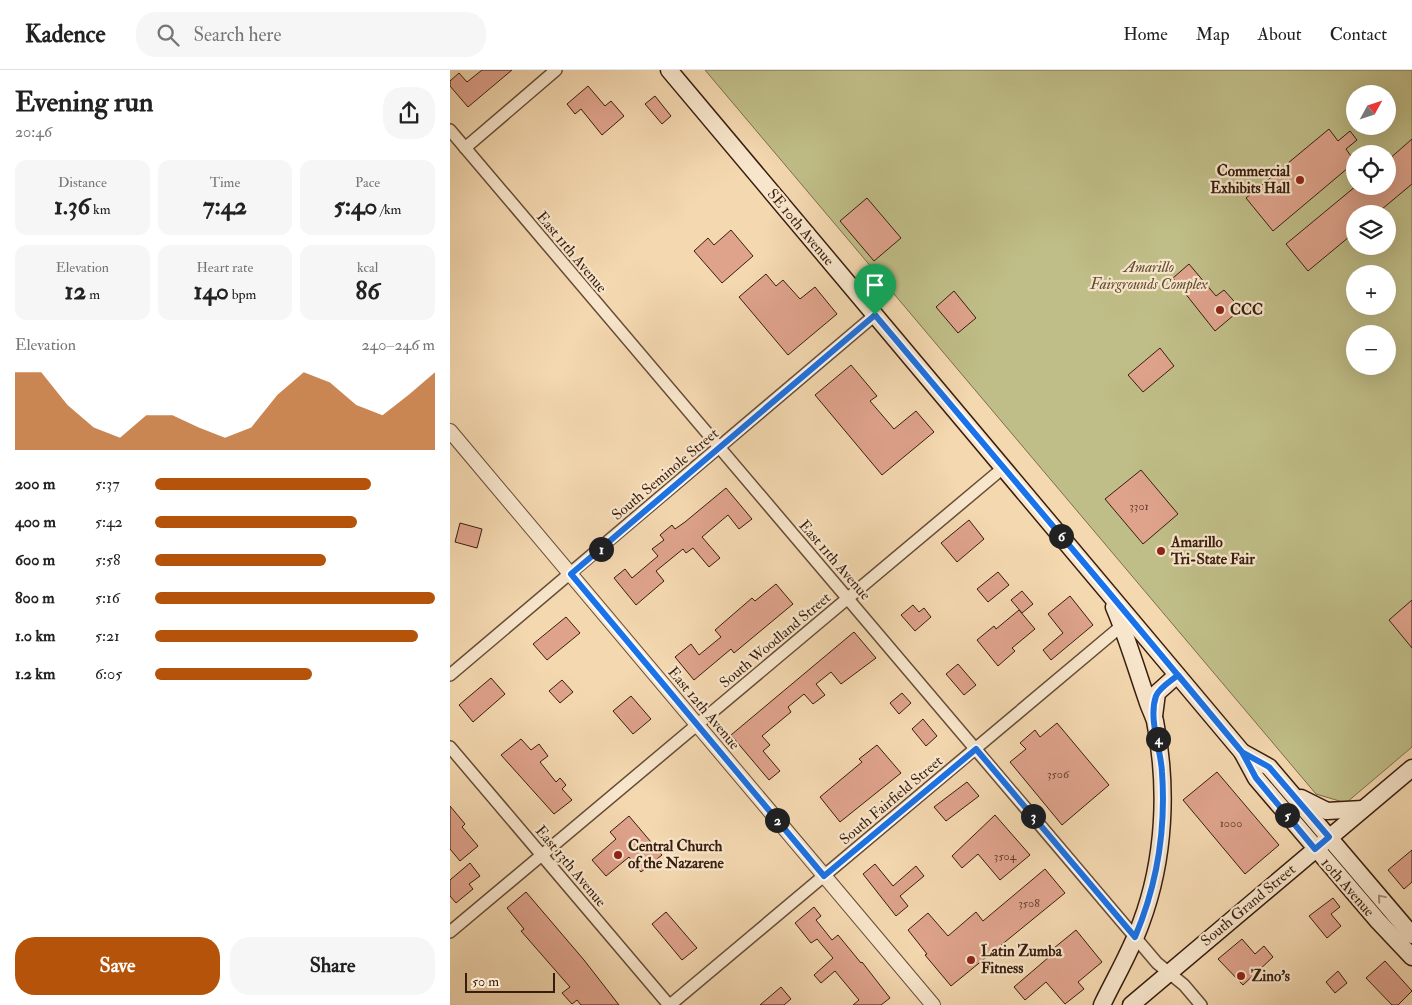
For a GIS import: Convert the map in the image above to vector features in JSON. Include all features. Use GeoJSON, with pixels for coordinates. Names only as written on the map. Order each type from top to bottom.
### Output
{"type":"FeatureCollection","features":[{"type":"Feature","properties":{"kind":"main road","name":"SE 10th Avenue"},"geometry":{"type":"LineString","coordinates":[[669,70],[1106,589],[1126,622]]}},
{"type":"Feature","properties":{"kind":"main road"},"geometry":{"type":"LineString","coordinates":[[1126,622],[1178,675],[1242,752]]}},
{"type":"Feature","properties":{"kind":"main road"},"geometry":{"type":"LineString","coordinates":[[1102,1005],[1135,937],[1154,878],[1163,813],[1162,770],[1154,718],[1126,622]]}},
{"type":"Feature","properties":{"kind":"main road"},"geometry":{"type":"LineString","coordinates":[[1154,718],[1157,694],[1178,675]]}},
{"type":"Feature","properties":{"kind":"main road","name":"10th Avenue"},"geometry":{"type":"LineString","coordinates":[[1242,752],[1269,767],[1412,935]]}},
{"type":"Feature","properties":{"kind":"main road","name":"10th Avenue"},"geometry":{"type":"LineString","coordinates":[[1242,752],[1256,778],[1315,849],[1405,952],[1412,957]]}},
{"type":"Feature","properties":{"kind":"main road","name":"South Grand Street"},"geometry":{"type":"LineString","coordinates":[[1131,1005],[1412,768]]}},
{"type":"Feature","properties":{"kind":"main road"},"geometry":{"type":"LineString","coordinates":[[1289,790],[1308,803],[1327,811],[1363,809]]}},
{"type":"Feature","properties":{"kind":"street"},"geometry":{"type":"LineString","coordinates":[[465,148],[556,70]]}},
{"type":"Feature","properties":{"kind":"street","name":"East 11th Avenue"},"geometry":{"type":"LineString","coordinates":[[450,130],[1157,963],[1201,1005]]}},
{"type":"Feature","properties":{"kind":"street","name":"South Seminole Street"},"geometry":{"type":"LineString","coordinates":[[450,675],[875,315]]}},
{"type":"Feature","properties":{"kind":"street","name":"East 12th Avenue"},"geometry":{"type":"LineString","coordinates":[[450,431],[934,1005]]}},
{"type":"Feature","properties":{"kind":"street","name":"South Woodland Street"},"geometry":{"type":"LineString","coordinates":[[450,932],[1003,468]]}},
{"type":"Feature","properties":{"kind":"street","name":"South Fairfield Street"},"geometry":{"type":"LineString","coordinates":[[670,1005],[1126,622]]}},
{"type":"Feature","properties":{"kind":"street","name":"East 13th Avenue"},"geometry":{"type":"LineString","coordinates":[[450,747],[670,1005]]}},
{"type":"Feature","properties":{"kind":"green space","name":"Amarillo Fairgrounds Complex"},"geometry":{"type":"Polygon","coordinates":[[[705,70],[1412,70],[1412,747],[1346,803],[1316,794],[705,70]]]}},
{"type":"Feature","properties":{"kind":"building"},"geometry":{"type":"Polygon","coordinates":[[[482,70],[512,70],[468,107],[450,86],[450,81],[459,73],[467,82],[482,70]]]}},
{"type":"Feature","properties":{"kind":"building"},"geometry":{"type":"Polygon","coordinates":[[[588,86],[605,106],[611,101],[624,116],[602,135],[581,109],[575,114],[567,104],[588,86]]]}},
{"type":"Feature","properties":{"kind":"building"},"geometry":{"type":"Polygon","coordinates":[[[655,96],[671,116],[662,124],[645,104],[655,96]]]}},
{"type":"Feature","properties":{"kind":"building","name":"Commercial Exhibits Hall"},"geometry":{"type":"Polygon","coordinates":[[[1329,129],[1338,141],[1346,134],[1353,135],[1357,140],[1351,145],[1346,145],[1346,170],[1273,231],[1246,198],[1329,129]]]}},
{"type":"Feature","properties":{"kind":"building"},"geometry":{"type":"Polygon","coordinates":[[[1412,139],[1412,184],[1387,205],[1346,205],[1346,239],[1308,271],[1286,244],[1346,194],[1396,195],[1396,153],[1412,139]]]}},
{"type":"Feature","properties":{"kind":"building"},"geometry":{"type":"Polygon","coordinates":[[[867,198],[901,238],[874,261],[840,221],[867,198]]]}},
{"type":"Feature","properties":{"kind":"building"},"geometry":{"type":"Polygon","coordinates":[[[731,230],[753,256],[722,283],[694,251],[708,238],[714,245],[731,230]]]}},
{"type":"Feature","properties":{"kind":"building"},"geometry":{"type":"Polygon","coordinates":[[[1189,264],[1216,296],[1224,290],[1241,309],[1215,331],[1173,278],[1189,264]]]}},
{"type":"Feature","properties":{"kind":"building"},"geometry":{"type":"Polygon","coordinates":[[[766,274],[776,286],[783,280],[800,299],[815,287],[837,314],[788,355],[739,297],[766,274]]]}},
{"type":"Feature","properties":{"kind":"building"},"geometry":{"type":"Polygon","coordinates":[[[954,291],[976,318],[958,333],[936,307],[954,291]]]}},
{"type":"Feature","properties":{"kind":"building"},"geometry":{"type":"Polygon","coordinates":[[[1160,348],[1174,366],[1143,392],[1128,375],[1160,348]]]}},
{"type":"Feature","properties":{"kind":"building"},"geometry":{"type":"Polygon","coordinates":[[[851,365],[877,396],[870,401],[894,429],[916,411],[934,432],[882,475],[815,395],[851,365]]]}},
{"type":"Feature","properties":{"kind":"building"},"geometry":{"type":"Polygon","coordinates":[[[1141,470],[1178,514],[1143,544],[1105,499],[1141,470]]]}},
{"type":"Feature","properties":{"kind":"building"},"geometry":{"type":"Polygon","coordinates":[[[726,488],[752,519],[739,529],[728,515],[702,537],[720,558],[709,567],[693,548],[686,553],[683,549],[656,571],[664,581],[636,605],[614,578],[625,569],[632,578],[658,556],[652,549],[664,540],[660,535],[672,525],[675,529],[685,522],[726,488]]]}},
{"type":"Feature","properties":{"kind":"building"},"geometry":{"type":"Polygon","coordinates":[[[969,520],[984,539],[957,562],[941,543],[969,520]]]}},
{"type":"Feature","properties":{"kind":"building"},"geometry":{"type":"Polygon","coordinates":[[[460,523],[482,529],[477,548],[455,542],[460,523]]]}},
{"type":"Feature","properties":{"kind":"building"},"geometry":{"type":"Polygon","coordinates":[[[998,572],[1009,585],[988,602],[977,589],[998,572]]]}},
{"type":"Feature","properties":{"kind":"building"},"geometry":{"type":"Polygon","coordinates":[[[776,584],[793,604],[734,653],[731,649],[694,680],[675,657],[691,644],[699,655],[721,637],[715,630],[752,598],[755,601],[776,584]]]}},
{"type":"Feature","properties":{"kind":"building"},"geometry":{"type":"Polygon","coordinates":[[[1022,591],[1033,604],[1022,613],[1011,600],[1022,591]]]}},
{"type":"Feature","properties":{"kind":"building"},"geometry":{"type":"Polygon","coordinates":[[[1070,596],[1093,625],[1051,660],[1043,650],[1063,633],[1048,614],[1070,596]]]}},
{"type":"Feature","properties":{"kind":"building"},"geometry":{"type":"Polygon","coordinates":[[[1412,600],[1412,648],[1389,620],[1412,600]]]}},
{"type":"Feature","properties":{"kind":"building"},"geometry":{"type":"Polygon","coordinates":[[[913,605],[919,612],[924,608],[931,617],[915,631],[901,615],[913,605]]]}},
{"type":"Feature","properties":{"kind":"building"},"geometry":{"type":"Polygon","coordinates":[[[1019,610],[1035,629],[1012,648],[1015,651],[998,666],[977,640],[994,626],[996,629],[1019,610]]]}},
{"type":"Feature","properties":{"kind":"building"},"geometry":{"type":"Polygon","coordinates":[[[566,617],[580,633],[547,660],[533,644],[566,617]]]}},
{"type":"Feature","properties":{"kind":"building"},"geometry":{"type":"Polygon","coordinates":[[[854,632],[876,658],[841,684],[831,672],[816,684],[825,695],[813,704],[804,694],[788,707],[791,712],[762,736],[770,745],[763,751],[780,771],[769,780],[731,735],[854,632]]]}},
{"type":"Feature","properties":{"kind":"building"},"geometry":{"type":"Polygon","coordinates":[[[958,664],[976,685],[964,695],[946,674],[958,664]]]}},
{"type":"Feature","properties":{"kind":"building"},"geometry":{"type":"Polygon","coordinates":[[[491,678],[505,694],[473,722],[459,705],[491,678]]]}},
{"type":"Feature","properties":{"kind":"building"},"geometry":{"type":"Polygon","coordinates":[[[562,680],[573,692],[560,703],[549,691],[562,680]]]}},
{"type":"Feature","properties":{"kind":"building"},"geometry":{"type":"Polygon","coordinates":[[[902,693],[911,703],[899,714],[890,703],[902,693]]]}},
{"type":"Feature","properties":{"kind":"building"},"geometry":{"type":"Polygon","coordinates":[[[631,696],[651,719],[633,734],[613,711],[631,696]]]}},
{"type":"Feature","properties":{"kind":"building"},"geometry":{"type":"Polygon","coordinates":[[[923,719],[937,736],[926,746],[912,729],[923,719]]]}},
{"type":"Feature","properties":{"kind":"building"},"geometry":{"type":"Polygon","coordinates":[[[1057,723],[1109,785],[1062,825],[1010,762],[1026,749],[1020,743],[1035,730],[1040,737],[1057,723]]]}},
{"type":"Feature","properties":{"kind":"building"},"geometry":{"type":"Polygon","coordinates":[[[521,739],[531,750],[539,744],[548,756],[540,762],[556,782],[560,778],[566,785],[562,789],[572,800],[554,814],[501,755],[521,739]]]}},
{"type":"Feature","properties":{"kind":"building"},"geometry":{"type":"Polygon","coordinates":[[[877,745],[901,773],[840,822],[820,797],[862,762],[859,759],[877,745]]]}},
{"type":"Feature","properties":{"kind":"building"},"geometry":{"type":"Polygon","coordinates":[[[1217,772],[1279,845],[1245,874],[1183,800],[1217,772]]]}},
{"type":"Feature","properties":{"kind":"building"},"geometry":{"type":"Polygon","coordinates":[[[967,782],[979,796],[946,821],[934,807],[967,782]]]}},
{"type":"Feature","properties":{"kind":"building"},"geometry":{"type":"Polygon","coordinates":[[[450,806],[465,824],[462,827],[478,846],[460,861],[450,849],[450,806]]]}},
{"type":"Feature","properties":{"kind":"building"},"geometry":{"type":"Polygon","coordinates":[[[995,815],[1030,855],[1000,880],[978,854],[962,868],[952,856],[995,815]]]}},
{"type":"Feature","properties":{"kind":"building"},"geometry":{"type":"Polygon","coordinates":[[[629,816],[662,855],[641,872],[629,857],[606,876],[592,860],[616,839],[610,832],[629,816]]]}},
{"type":"Feature","properties":{"kind":"building"},"geometry":{"type":"Polygon","coordinates":[[[1412,850],[1412,882],[1404,889],[1388,870],[1412,850]]]}},
{"type":"Feature","properties":{"kind":"building"},"geometry":{"type":"Polygon","coordinates":[[[470,863],[480,876],[469,884],[473,889],[456,903],[450,896],[450,880],[470,863]]]}},
{"type":"Feature","properties":{"kind":"building"},"geometry":{"type":"Polygon","coordinates":[[[875,864],[893,886],[916,866],[924,876],[900,896],[908,906],[896,916],[863,874],[875,864]]]}},
{"type":"Feature","properties":{"kind":"building"},"geometry":{"type":"Polygon","coordinates":[[[1045,869],[1065,893],[951,986],[925,955],[927,954],[908,930],[928,913],[948,936],[976,912],[983,921],[1045,869]]]}},
{"type":"Feature","properties":{"kind":"building"},"geometry":{"type":"Polygon","coordinates":[[[526,892],[584,960],[619,1005],[581,1005],[577,1000],[572,1004],[562,993],[570,987],[521,931],[524,929],[507,908],[526,892]]]}},
{"type":"Feature","properties":{"kind":"building"},"geometry":{"type":"Polygon","coordinates":[[[1333,898],[1340,907],[1331,914],[1341,926],[1327,938],[1309,916],[1333,898]]]}},
{"type":"Feature","properties":{"kind":"building"},"geometry":{"type":"Polygon","coordinates":[[[814,907],[821,916],[816,920],[832,940],[838,935],[890,998],[881,1005],[853,1005],[859,1000],[835,971],[821,983],[814,975],[833,958],[817,939],[811,943],[795,923],[814,907]]]}},
{"type":"Feature","properties":{"kind":"building"},"geometry":{"type":"Polygon","coordinates":[[[666,912],[697,948],[682,960],[652,924],[666,912]]]}},
{"type":"Feature","properties":{"kind":"building"},"geometry":{"type":"Polygon","coordinates":[[[1076,930],[1102,962],[1078,982],[1084,989],[1065,1004],[1046,982],[1025,1000],[1014,987],[1056,951],[1054,948],[1076,930]]]}},
{"type":"Feature","properties":{"kind":"building"},"geometry":{"type":"Polygon","coordinates":[[[1242,939],[1255,954],[1264,946],[1273,957],[1243,985],[1218,959],[1242,939]]]}},
{"type":"Feature","properties":{"kind":"building"},"geometry":{"type":"Polygon","coordinates":[[[1385,961],[1412,991],[1398,1005],[1392,1005],[1366,978],[1385,961]]]}},
{"type":"Feature","properties":{"kind":"building"},"geometry":{"type":"Polygon","coordinates":[[[1338,971],[1347,983],[1335,993],[1326,982],[1338,971]]]}},
{"type":"Feature","properties":{"kind":"building"},"geometry":{"type":"Polygon","coordinates":[[[781,987],[791,999],[784,1005],[760,1005],[781,987]]]}},
{"type":"Feature","properties":{"kind":"place","name":"Commercial Exhibits Hall"},"geometry":{"type":"Point","coordinates":[1300,180]}},
{"type":"Feature","properties":{"kind":"place","name":"CCC"},"geometry":{"type":"Point","coordinates":[1220,310]}},
{"type":"Feature","properties":{"kind":"place","name":"Amarillo Tri-State Fair"},"geometry":{"type":"Point","coordinates":[1161,551]}},
{"type":"Feature","properties":{"kind":"place","name":"Central Church of the Nazarene"},"geometry":{"type":"Point","coordinates":[618,855]}},
{"type":"Feature","properties":{"kind":"place","name":"Latin Zumba Fitness"},"geometry":{"type":"Point","coordinates":[971,960]}},
{"type":"Feature","properties":{"kind":"place","name":"Zino's"},"geometry":{"type":"Point","coordinates":[1241,976]}},
{"type":"Feature","properties":{"kind":"route"},"geometry":{"type":"LineString","coordinates":[[875,315],[571,574],[824,876],[976,749],[1135,937],[1146,908],[1154,878],[1163,813],[1162,770],[1154,718],[1156,698],[1157,694],[1160,691],[1178,675],[1242,752],[1269,767],[1329,837],[1315,849],[1256,778],[1242,752],[1130,618],[1106,589],[875,315]]}}]}
